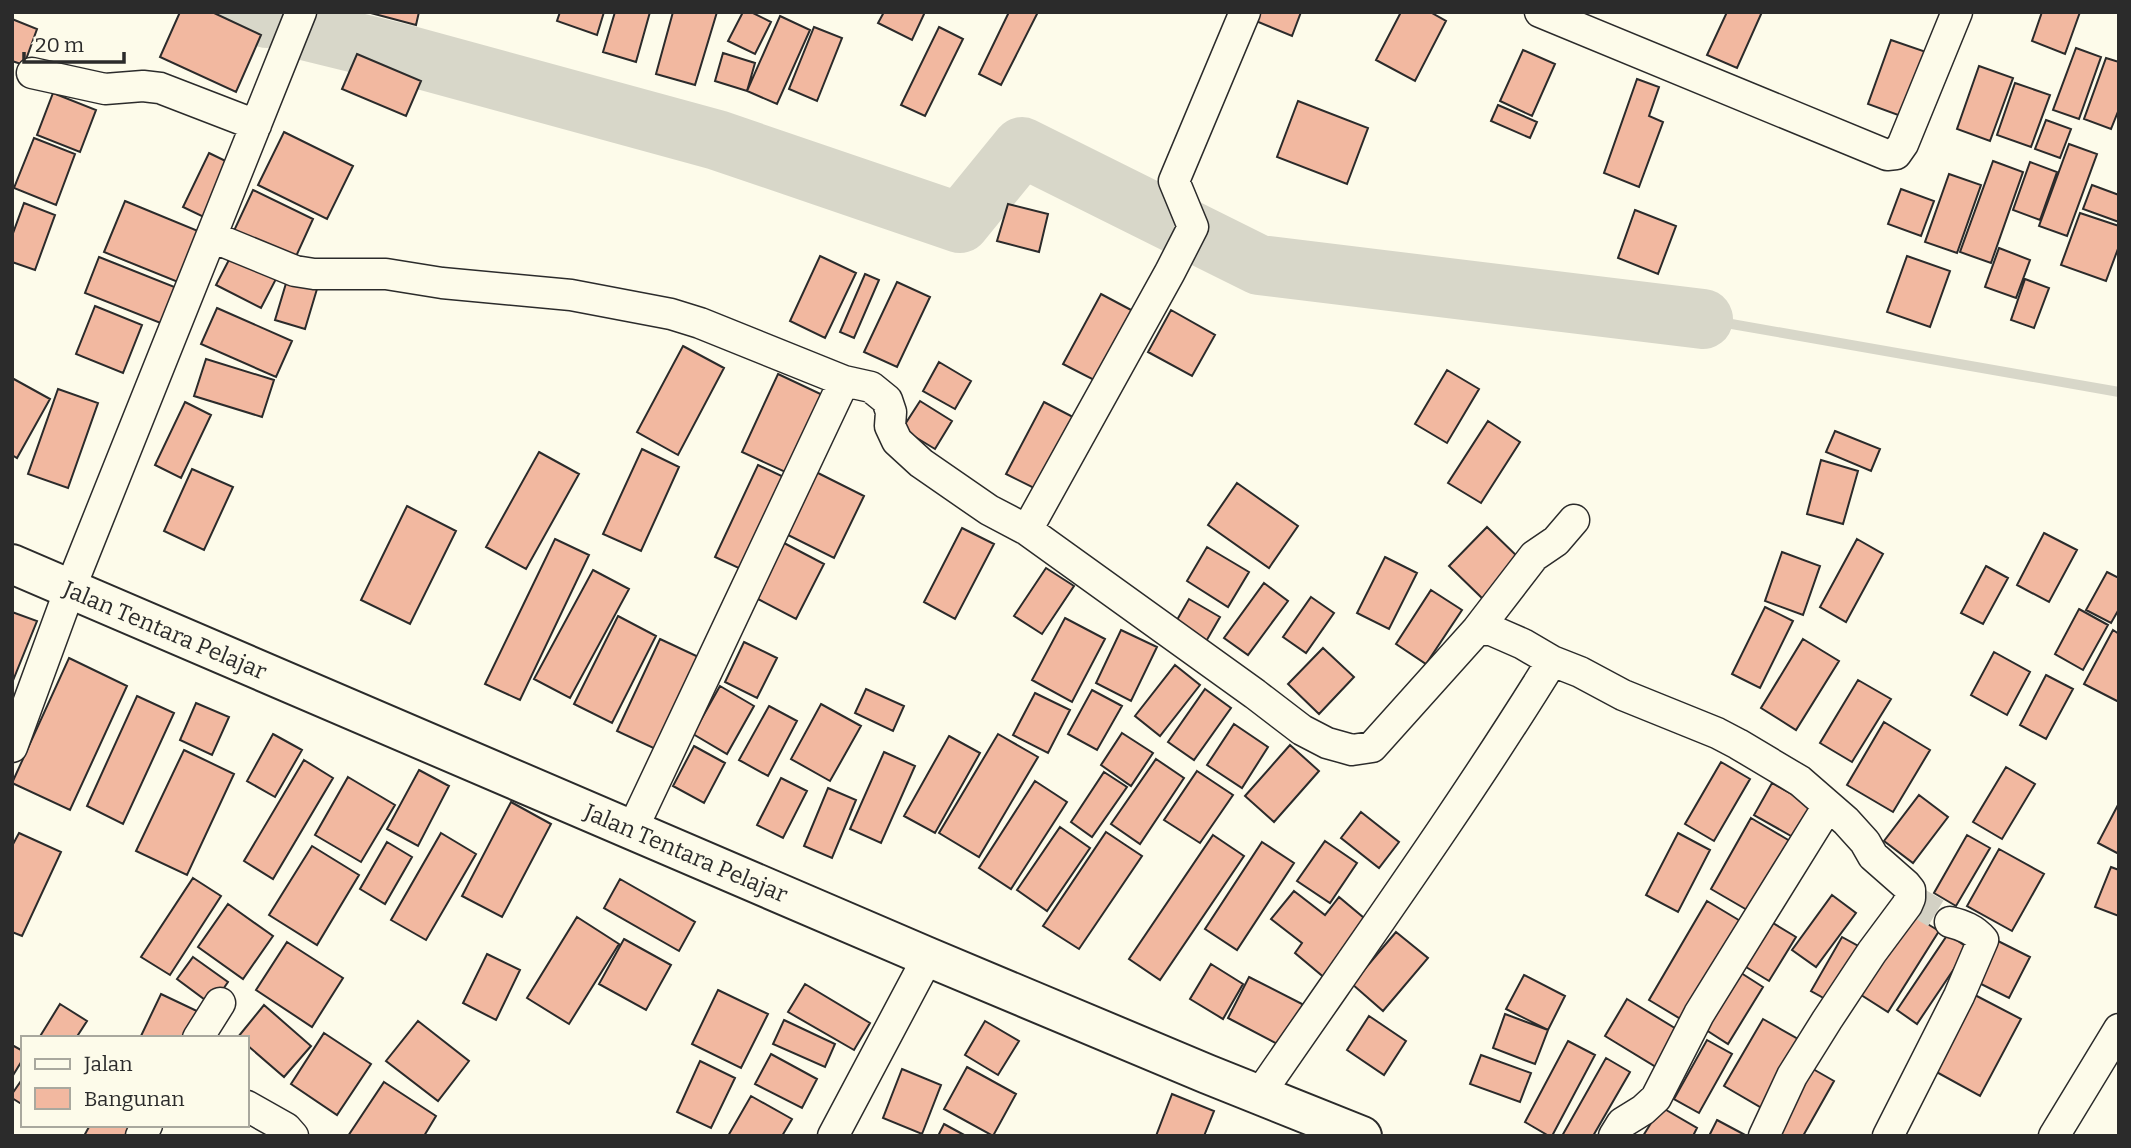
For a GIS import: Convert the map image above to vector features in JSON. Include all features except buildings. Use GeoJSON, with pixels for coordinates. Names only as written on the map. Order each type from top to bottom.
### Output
{"type":"FeatureCollection","features":[{"type":"Feature","properties":{"kind":"highway","name":"Jalan Tentara Pelajar"},"geometry":{"type":"LineString","coordinates":[[12,564],[928,957],[1362,1136]]}},
{"type":"Feature","properties":{"kind":"street"},"geometry":{"type":"LineString","coordinates":[[12,747],[70,589],[301,12]]}},
{"type":"Feature","properties":{"kind":"street"},"geometry":{"type":"LineString","coordinates":[[1027,530],[1191,231],[1192,222],[1174,181],[1245,12]]}},
{"type":"Feature","properties":{"kind":"street"},"geometry":{"type":"LineString","coordinates":[[1540,12],[1887,155],[1896,154],[1903,144],[1957,12]]}},
{"type":"Feature","properties":{"kind":"street"},"geometry":{"type":"LineString","coordinates":[[32,73],[104,89],[143,86],[160,88],[256,125]]}},
{"type":"Feature","properties":{"kind":"street"},"geometry":{"type":"LineString","coordinates":[[212,237],[295,271],[314,274],[386,274],[442,283],[571,295],[671,314],[844,381],[871,387],[887,400],[891,412],[890,426],[897,441],[921,463],[989,510],[1027,530],[1301,730],[1327,743],[1352,750],[1372,747],[1477,630],[1534,556],[1556,541],[1574,520]]}},
{"type":"Feature","properties":{"kind":"street"},"geometry":{"type":"LineString","coordinates":[[632,830],[844,381]]}},
{"type":"Feature","properties":{"kind":"street"},"geometry":{"type":"LineString","coordinates":[[1477,630],[1491,630],[1523,643],[1552,661],[1580,672],[1623,695],[1699,725],[1738,744],[1800,781],[1846,821],[1865,842],[1873,856],[1910,890],[1907,905],[1872,952],[1799,1065],[1764,1136]]}},
{"type":"Feature","properties":{"kind":"street"},"geometry":{"type":"LineString","coordinates":[[1259,1095],[1406,885],[1552,661]]}},
{"type":"Feature","properties":{"kind":"street"},"geometry":{"type":"LineString","coordinates":[[1614,1136],[1622,1123],[1656,1098],[1699,1014],[1828,806]]}},
{"type":"Feature","properties":{"kind":"street"},"geometry":{"type":"LineString","coordinates":[[1888,1136],[1959,996],[1983,940],[1965,926],[1950,922]]}},
{"type":"Feature","properties":{"kind":"street"},"geometry":{"type":"LineString","coordinates":[[833,1136],[928,957]]}},
{"type":"Feature","properties":{"kind":"street"},"geometry":{"type":"LineString","coordinates":[[199,1036],[220,1003]]}},
{"type":"Feature","properties":{"kind":"street"},"geometry":{"type":"LineString","coordinates":[[2054,1136],[2119,1029]]}},
{"type":"Feature","properties":{"kind":"street"},"geometry":{"type":"LineString","coordinates":[[248,1107],[286,1128],[293,1136]]}},
{"type":"Feature","properties":{"kind":"waterway"},"geometry":{"type":"LineString","coordinates":[[247,12],[267,18]]}},
{"type":"Feature","properties":{"kind":"waterway"},"geometry":{"type":"LineString","coordinates":[[300,29],[406,55],[717,140],[960,223],[1022,147],[1259,265],[1703,319]]}},
{"type":"Feature","properties":{"kind":"waterway"},"geometry":{"type":"LineString","coordinates":[[1703,319],[2119,392]]}},
{"type":"Feature","properties":{"kind":"tunnel"},"geometry":{"type":"LineString","coordinates":[[1910,898],[1950,922]]}}]}
